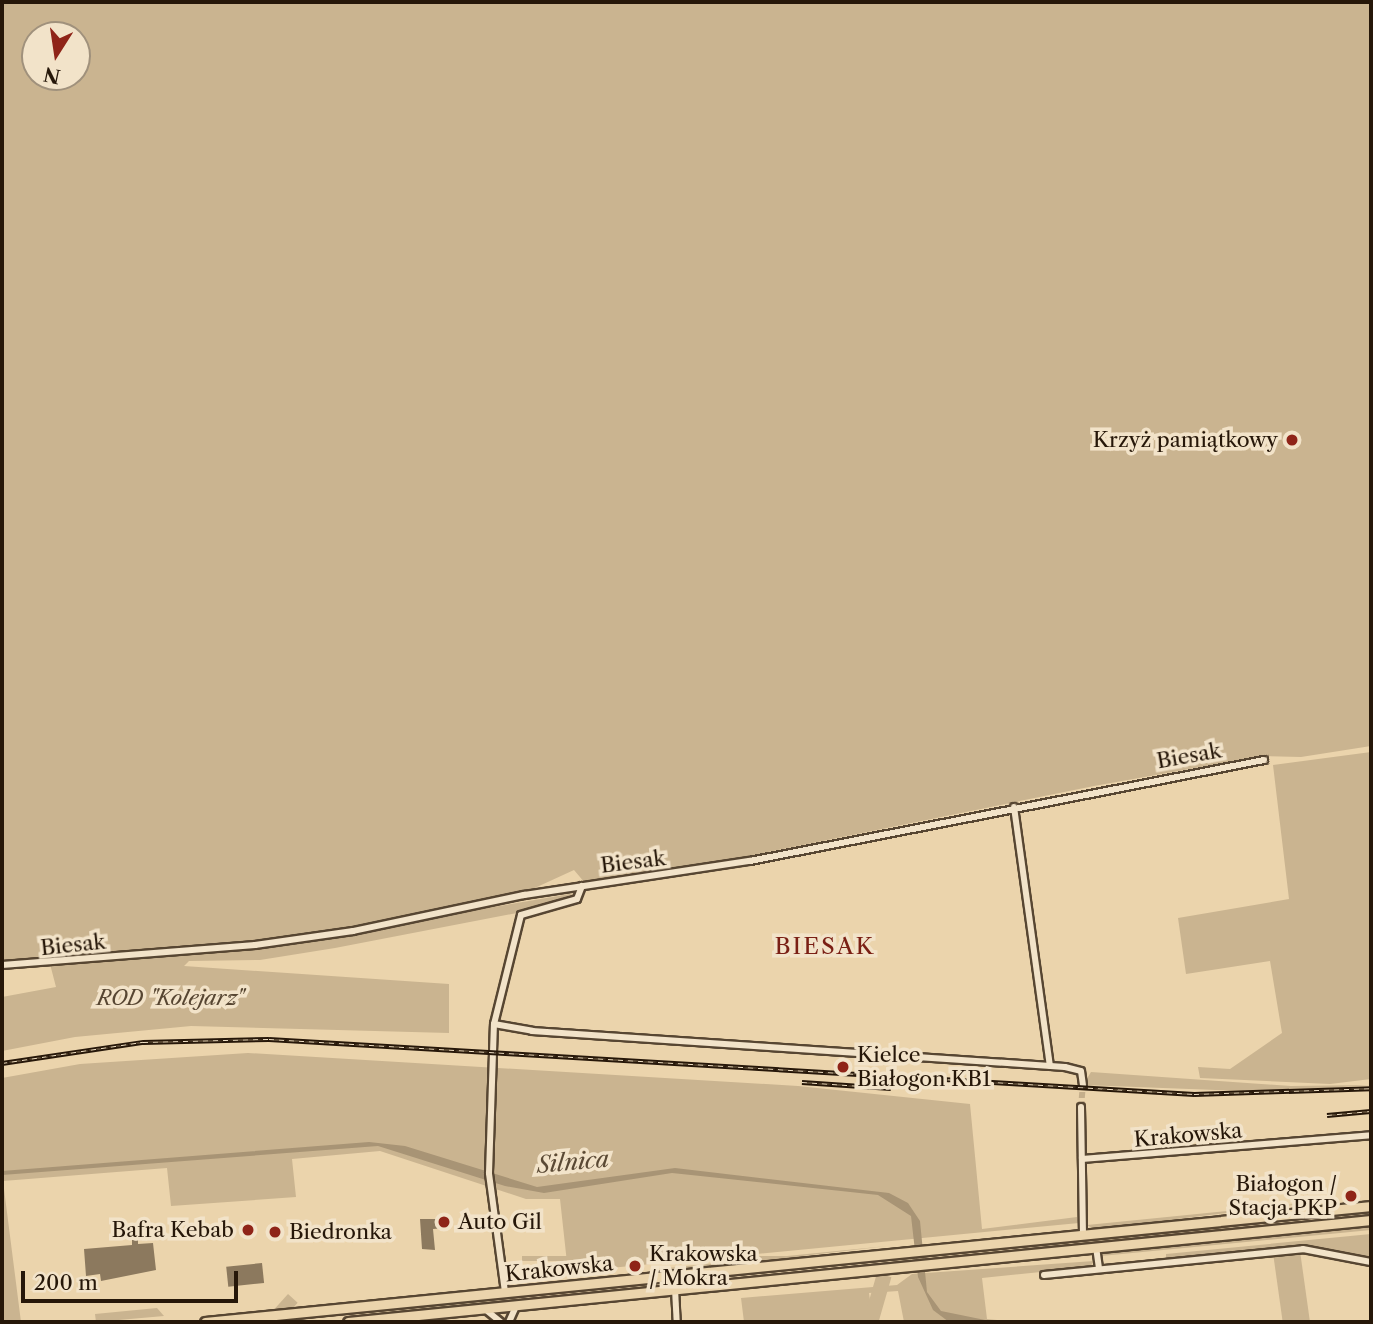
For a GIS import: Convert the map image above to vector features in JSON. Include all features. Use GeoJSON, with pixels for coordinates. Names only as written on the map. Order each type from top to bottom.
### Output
{"type":"FeatureCollection","features":[{"type":"Feature","properties":{"kind":"main road","name":"Krakowska"},"geometry":{"type":"LineString","coordinates":[[205,1322],[1371,1206]]}},
{"type":"Feature","properties":{"kind":"main road","name":"Krakowska"},"geometry":{"type":"LineString","coordinates":[[348,1322],[1371,1220]]}},
{"type":"Feature","properties":{"kind":"street","name":"Biesak"},"geometry":{"type":"LineString","coordinates":[[2,965],[255,945],[432,918],[582,886],[750,862],[1014,807],[1264,760]]}},
{"type":"Feature","properties":{"kind":"street"},"geometry":{"type":"LineString","coordinates":[[1014,807],[1050,1066]]}},
{"type":"Feature","properties":{"kind":"street"},"geometry":{"type":"LineString","coordinates":[[505,1292],[489,1173],[494,1024],[520,915],[576,899],[582,886]]}},
{"type":"Feature","properties":{"kind":"street"},"geometry":{"type":"LineString","coordinates":[[494,1024],[532,1031],[1050,1066],[1079,1070],[1083,1085]]}},
{"type":"Feature","properties":{"kind":"street"},"geometry":{"type":"LineString","coordinates":[[1081,1107],[1083,1234]]}},
{"type":"Feature","properties":{"kind":"street","name":"Krakowska"},"geometry":{"type":"LineString","coordinates":[[1082,1159],[1371,1135]]}},
{"type":"Feature","properties":{"kind":"street"},"geometry":{"type":"LineString","coordinates":[[1096,1247],[1099,1269]]}},
{"type":"Feature","properties":{"kind":"street"},"geometry":{"type":"LineString","coordinates":[[1044,1275],[1303,1249],[1371,1262]]}},
{"type":"Feature","properties":{"kind":"street"},"geometry":{"type":"LineString","coordinates":[[675,1289],[677,1322]]}},
{"type":"Feature","properties":{"kind":"street"},"geometry":{"type":"LineString","coordinates":[[509,1322],[516,1305]]}},
{"type":"Feature","properties":{"kind":"street"},"geometry":{"type":"LineString","coordinates":[[480,1309],[501,1322]]}},
{"type":"Feature","properties":{"kind":"green space","name":"ROD \"Kolejarz\""},"geometry":{"type":"Polygon","coordinates":[[[2,2],[1371,2],[1371,746],[1301,757],[1263,756],[1094,786],[670,872],[585,883],[574,870],[526,892],[253,948],[576,893],[522,912],[260,960],[189,961],[184,966],[449,984],[449,1033],[191,1026],[75,1037],[2,1051],[2,997],[56,987],[50,964],[2,963],[2,2]]]}},
{"type":"Feature","properties":{"kind":"green space"},"geometry":{"type":"Polygon","coordinates":[[[1371,752],[1371,1079],[1330,1084],[1200,1078],[1198,1067],[1230,1069],[1282,1033],[1270,961],[1186,974],[1178,918],[1289,899],[1273,765],[1371,752]]]}},
{"type":"Feature","properties":{"kind":"green space"},"geometry":{"type":"Polygon","coordinates":[[[248,1053],[798,1086],[970,1104],[982,1229],[1077,1217],[1079,1223],[568,1272],[560,1199],[526,1199],[380,1151],[292,1159],[296,1197],[171,1206],[167,1168],[3,1181],[21,1322],[2,1322],[2,1078],[80,1064],[248,1053]]]}},
{"type":"Feature","properties":{"kind":"green space"},"geometry":{"type":"Polygon","coordinates":[[[1091,1072],[1291,1086],[1371,1085],[1269,1092],[1083,1085],[1091,1072]]]}},
{"type":"Feature","properties":{"kind":"green space"},"geometry":{"type":"Polygon","coordinates":[[[1326,1201],[1094,1229],[1087,1225],[1326,1201]]]}},
{"type":"Feature","properties":{"kind":"green space"},"geometry":{"type":"Polygon","coordinates":[[[1371,1210],[1205,1232],[1074,1245],[1073,1240],[1371,1210]]]}},
{"type":"Feature","properties":{"kind":"green space"},"geometry":{"type":"Polygon","coordinates":[[[1371,1227],[1371,1230],[1101,1256],[1105,1251],[1371,1227]]]}},
{"type":"Feature","properties":{"kind":"green space"},"geometry":{"type":"Polygon","coordinates":[[[1371,1234],[1371,1260],[1313,1246],[1166,1260],[1166,1254],[1371,1234]]]}},
{"type":"Feature","properties":{"kind":"green space"},"geometry":{"type":"Polygon","coordinates":[[[1068,1240],[1069,1245],[933,1271],[932,1267],[1068,1240]]]}},
{"type":"Feature","properties":{"kind":"green space"},"geometry":{"type":"Polygon","coordinates":[[[887,1246],[685,1270],[658,1269],[887,1246]]]}},
{"type":"Feature","properties":{"kind":"green space"},"geometry":{"type":"Polygon","coordinates":[[[1300,1251],[1310,1322],[1283,1322],[1273,1255],[1300,1251]]]}},
{"type":"Feature","properties":{"kind":"green space"},"geometry":{"type":"Polygon","coordinates":[[[522,1256],[911,1256],[911,1261],[522,1261],[522,1256]]]}},
{"type":"Feature","properties":{"kind":"green space"},"geometry":{"type":"Polygon","coordinates":[[[1094,1261],[1090,1267],[982,1278],[987,1319],[1017,1322],[904,1322],[898,1291],[869,1293],[873,1322],[744,1322],[741,1298],[897,1285],[912,1274],[1094,1261]]]}},
{"type":"Feature","properties":{"kind":"green space"},"geometry":{"type":"Polygon","coordinates":[[[877,1273],[891,1277],[879,1322],[863,1322],[877,1273]]]}},
{"type":"Feature","properties":{"kind":"green space"},"geometry":{"type":"Polygon","coordinates":[[[288,1294],[298,1303],[280,1322],[263,1322],[288,1294]]]}},
{"type":"Feature","properties":{"kind":"green space"},"geometry":{"type":"Polygon","coordinates":[[[520,1295],[520,1301],[251,1322],[520,1295]]]}},
{"type":"Feature","properties":{"kind":"green space"},"geometry":{"type":"Polygon","coordinates":[[[157,1308],[164,1316],[96,1322],[95,1314],[157,1308]]]}},
{"type":"Feature","properties":{"kind":"shaded area"},"geometry":{"type":"Polygon","coordinates":[[[369,1142],[405,1146],[537,1187],[675,1168],[889,1193],[908,1203],[920,1221],[927,1292],[941,1311],[995,1322],[949,1322],[933,1310],[918,1277],[911,1216],[878,1195],[672,1173],[544,1193],[505,1186],[378,1146],[2,1175],[2,1171],[369,1142]]]}},
{"type":"Feature","properties":{"kind":"building"},"geometry":{"type":"Polygon","coordinates":[[[420,1219],[448,1219],[446,1228],[433,1229],[435,1250],[422,1249],[420,1219]]]}},
{"type":"Feature","properties":{"kind":"building"},"geometry":{"type":"Polygon","coordinates":[[[132,1238],[138,1238],[138,1244],[153,1243],[156,1270],[101,1281],[100,1274],[86,1276],[84,1249],[132,1245],[132,1238]]]}},
{"type":"Feature","properties":{"kind":"building"},"geometry":{"type":"Polygon","coordinates":[[[262,1263],[264,1283],[228,1287],[226,1267],[262,1263]]]}},
{"type":"Feature","properties":{"kind":"tunnel"},"geometry":{"type":"LineString","coordinates":[[1081,1107],[1083,1085]]}},
{"type":"Feature","properties":{"kind":"railway"},"geometry":{"type":"LineString","coordinates":[[2,1063],[143,1042],[269,1039],[1194,1094],[1371,1088]]}},
{"type":"Feature","properties":{"kind":"railway"},"geometry":{"type":"LineString","coordinates":[[802,1082],[891,1088]]}},
{"type":"Feature","properties":{"kind":"railway"},"geometry":{"type":"LineString","coordinates":[[1327,1115],[1371,1111]]}},
{"type":"Feature","properties":{"kind":"place","name":"Krzyż pamiątkowy"},"geometry":{"type":"Point","coordinates":[1292,440]}},
{"type":"Feature","properties":{"kind":"place","name":"Kielce Białogon KB1"},"geometry":{"type":"Point","coordinates":[843,1067]}},
{"type":"Feature","properties":{"kind":"place","name":"Białogon / Stacja PKP"},"geometry":{"type":"Point","coordinates":[1351,1196]}},
{"type":"Feature","properties":{"kind":"place","name":"Auto Gil"},"geometry":{"type":"Point","coordinates":[444,1222]}},
{"type":"Feature","properties":{"kind":"place","name":"Bafra Kebab"},"geometry":{"type":"Point","coordinates":[248,1230]}},
{"type":"Feature","properties":{"kind":"place","name":"Biedronka"},"geometry":{"type":"Point","coordinates":[275,1232]}},
{"type":"Feature","properties":{"kind":"place","name":"Krakowska / Mokra"},"geometry":{"type":"Point","coordinates":[635,1266]}},
{"type":"Feature","properties":{"kind":"district","name":"BIESAK"},"geometry":{"type":"Point","coordinates":[825,946]}},
{"type":"Feature","properties":{"kind":"water label","name":"Silnica"},"geometry":{"type":"Point","coordinates":[573,1162]}}]}
